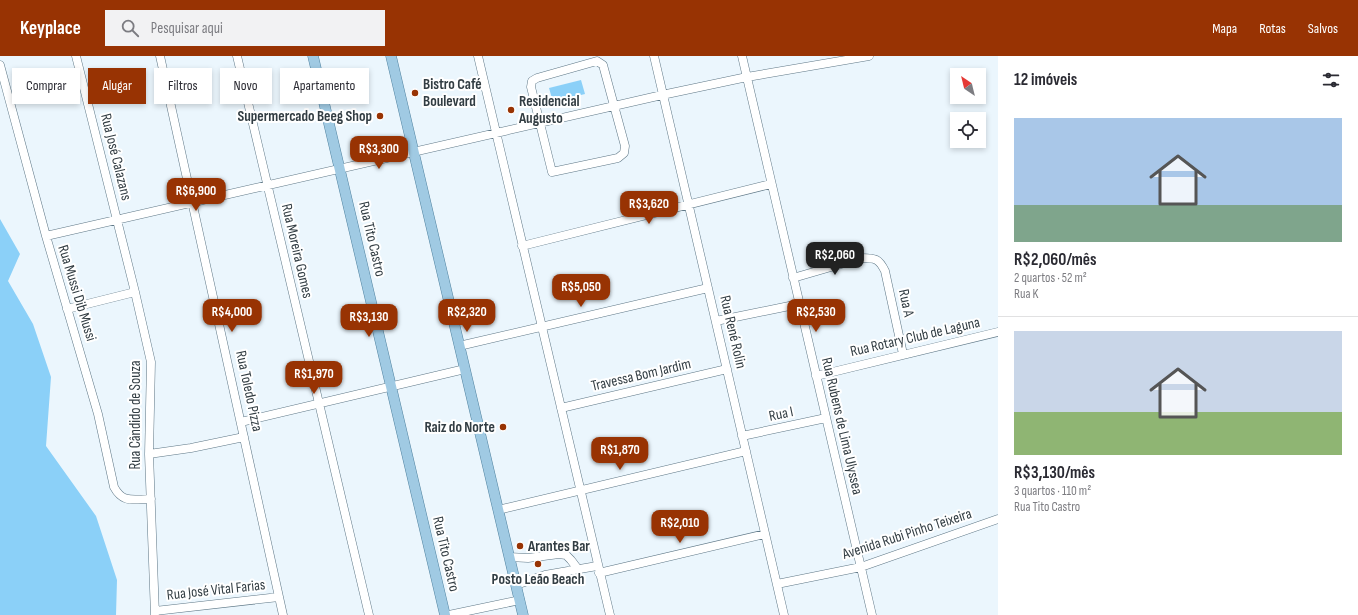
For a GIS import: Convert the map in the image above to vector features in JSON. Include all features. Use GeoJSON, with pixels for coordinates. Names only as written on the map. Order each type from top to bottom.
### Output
{"type":"FeatureCollection","features":[{"type":"Feature","properties":{"kind":"main road","name":"Rua Tito Castro"},"geometry":{"type":"LineString","coordinates":[[313,56],[341,168],[445,615]]}},
{"type":"Feature","properties":{"kind":"main road"},"geometry":{"type":"LineString","coordinates":[[391,56],[523,615]]}},
{"type":"Feature","properties":{"kind":"street","name":"Rua José Calazans"},"geometry":{"type":"LineString","coordinates":[[76,56],[117,219]]}},
{"type":"Feature","properties":{"kind":"street","name":"Rua Toledo Pizza"},"geometry":{"type":"LineString","coordinates":[[160,56],[283,615]]}},
{"type":"Feature","properties":{"kind":"street","name":"Rua Moreira Gomes"},"geometry":{"type":"LineString","coordinates":[[237,56],[369,615]]}},
{"type":"Feature","properties":{"kind":"street"},"geometry":{"type":"LineString","coordinates":[[478,56],[610,615]]}},
{"type":"Feature","properties":{"kind":"street","name":"Rua René Rolin"},"geometry":{"type":"LineString","coordinates":[[654,56],[784,615]]}},
{"type":"Feature","properties":{"kind":"street","name":"Rua Rubens de Lima Ulyssea"},"geometry":{"type":"LineString","coordinates":[[742,56],[872,615]]}},
{"type":"Feature","properties":{"kind":"street"},"geometry":{"type":"LineString","coordinates":[[46,236],[662,95],[747,77],[848,58],[869,56]]}},
{"type":"Feature","properties":{"kind":"street"},"geometry":{"type":"LineString","coordinates":[[597,61],[604,65],[614,106],[625,146],[624,153],[618,158],[552,172],[531,87],[532,82],[537,78],[597,61]]}},
{"type":"Feature","properties":{"kind":"street","name":"Rua Mussi Dib Mussi"},"geometry":{"type":"LineString","coordinates":[[0,65],[46,236],[98,414],[114,488],[118,495],[123,499],[151,499]]}},
{"type":"Feature","properties":{"kind":"street"},"geometry":{"type":"LineString","coordinates":[[522,246],[771,184]]}},
{"type":"Feature","properties":{"kind":"street","name":"Rua Cândido de Souza"},"geometry":{"type":"LineString","coordinates":[[117,219],[151,362],[149,454],[155,613]]}},
{"type":"Feature","properties":{"kind":"street","name":"Rua A"},"geometry":{"type":"LineString","coordinates":[[793,278],[862,258],[877,260],[885,271],[903,354]]}},
{"type":"Feature","properties":{"kind":"street"},"geometry":{"type":"LineString","coordinates":[[459,346],[708,288]]}},
{"type":"Feature","properties":{"kind":"street"},"geometry":{"type":"LineString","coordinates":[[67,309],[135,292]]}},
{"type":"Feature","properties":{"kind":"street"},"geometry":{"type":"LineString","coordinates":[[716,321],[799,304]]}},
{"type":"Feature","properties":{"kind":"street","name":"Rua Rotary Club de Laguna"},"geometry":{"type":"LineString","coordinates":[[816,376],[998,332]]}},
{"type":"Feature","properties":{"kind":"street"},"geometry":{"type":"LineString","coordinates":[[241,422],[465,369]]}},
{"type":"Feature","properties":{"kind":"street","name":"Travessa Bom Jardim"},"geometry":{"type":"LineString","coordinates":[[561,408],[727,369]]}},
{"type":"Feature","properties":{"kind":"street","name":"Rua I"},"geometry":{"type":"LineString","coordinates":[[742,436],[826,418]]}},
{"type":"Feature","properties":{"kind":"street"},"geometry":{"type":"LineString","coordinates":[[149,454],[190,448],[244,437]]}},
{"type":"Feature","properties":{"kind":"street"},"geometry":{"type":"LineString","coordinates":[[498,510],[746,451]]}},
{"type":"Feature","properties":{"kind":"street","name":"Avenida Rubi Pinho Teixeira"},"geometry":{"type":"LineString","coordinates":[[777,584],[861,567],[998,519]]}},
{"type":"Feature","properties":{"kind":"street"},"geometry":{"type":"LineString","coordinates":[[516,585],[545,575],[577,568],[598,569],[765,534]]}},
{"type":"Feature","properties":{"kind":"street"},"geometry":{"type":"LineString","coordinates":[[509,556],[528,558],[559,554],[566,555],[577,568]]}},
{"type":"Feature","properties":{"kind":"street","name":"Rua José Vital Farias"},"geometry":{"type":"LineString","coordinates":[[155,613],[190,611],[279,597]]}},
{"type":"Feature","properties":{"kind":"street"},"geometry":{"type":"LineString","coordinates":[[449,615],[520,600]]}},
{"type":"Feature","properties":{"kind":"shaded area"},"geometry":{"type":"Polygon","coordinates":[[[581,80],[585,94],[553,102],[549,88],[581,80]]]}},
{"type":"Feature","properties":{"kind":"shaded area"},"geometry":{"type":"Polygon","coordinates":[[[0,219],[20,254],[8,281],[33,324],[51,377],[46,446],[96,516],[117,580],[116,615],[0,615],[0,219]]]}},
{"type":"Feature","properties":{"kind":"place","name":"Bistro Café Boulevard"},"geometry":{"type":"Point","coordinates":[415,93]}},
{"type":"Feature","properties":{"kind":"place","name":"Residencial Augusto"},"geometry":{"type":"Point","coordinates":[511,110]}},
{"type":"Feature","properties":{"kind":"place","name":"Supermercado Beeg Shop"},"geometry":{"type":"Point","coordinates":[380,116]}},
{"type":"Feature","properties":{"kind":"place","name":"Raiz do Norte"},"geometry":{"type":"Point","coordinates":[503,427]}},
{"type":"Feature","properties":{"kind":"place","name":"Arantes Bar"},"geometry":{"type":"Point","coordinates":[520,546]}},
{"type":"Feature","properties":{"kind":"place","name":"Posto Leão Beach"},"geometry":{"type":"Point","coordinates":[538,564]}}]}
